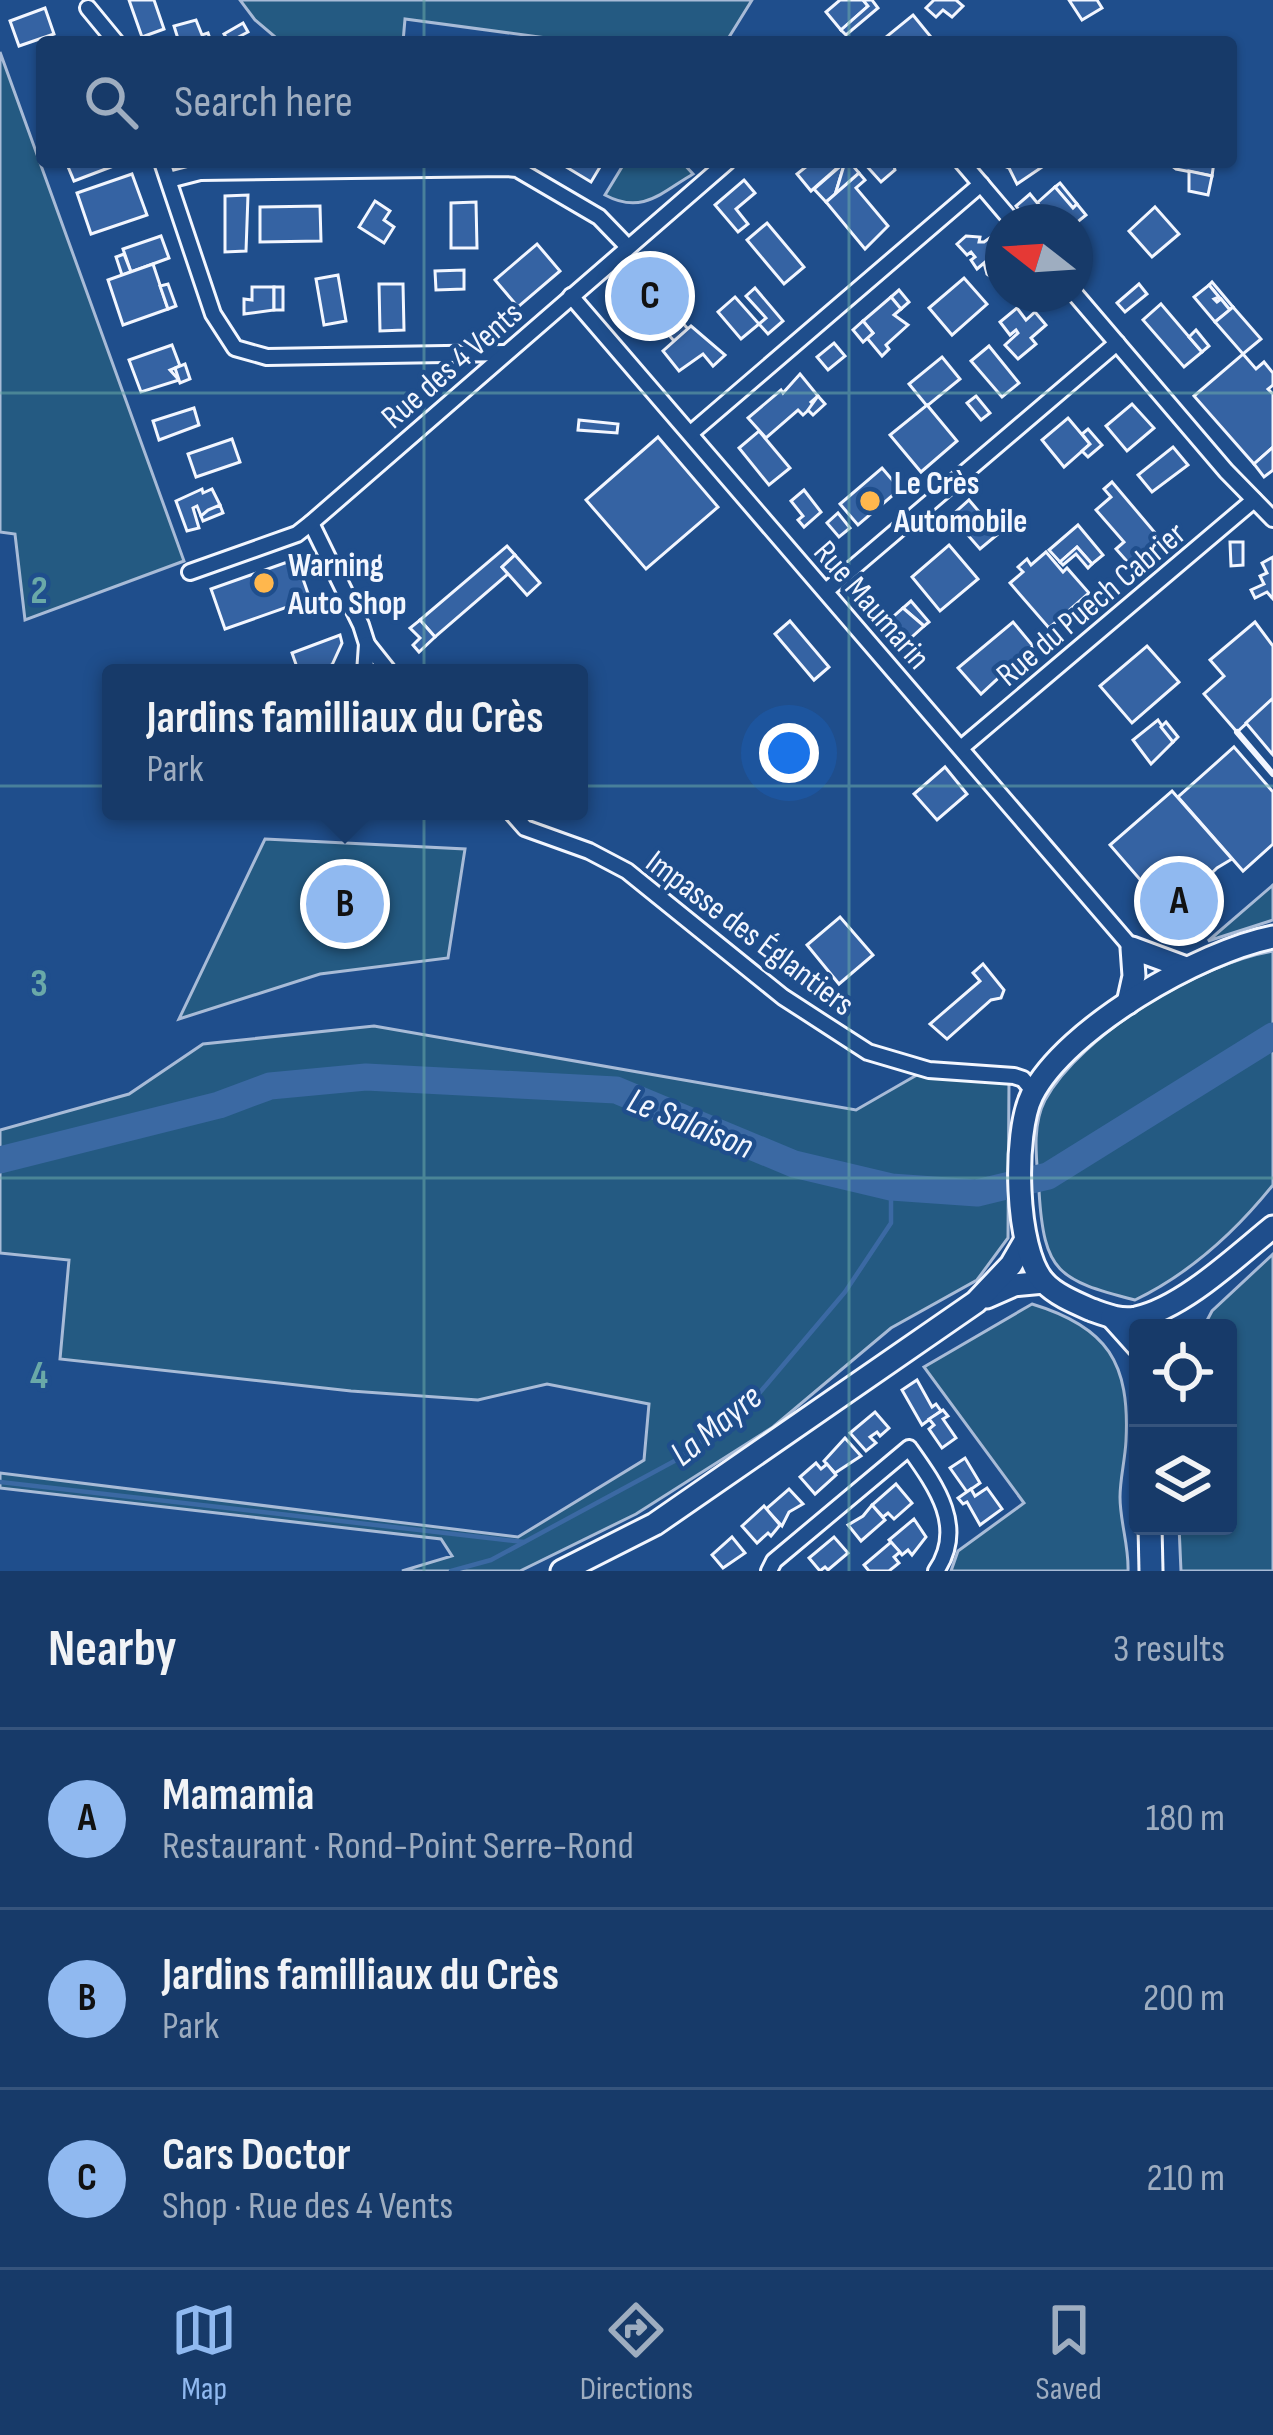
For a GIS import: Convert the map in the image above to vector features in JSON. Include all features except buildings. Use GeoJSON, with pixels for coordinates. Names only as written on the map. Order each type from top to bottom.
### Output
{"type":"FeatureCollection","features":[{"type":"Feature","properties":{"kind":"main road"},"geometry":{"type":"LineString","coordinates":[[1273,937],[1186,968],[1128,1003],[1080,1041],[1034,1092],[1024,1118],[1024,1234],[1044,1282],[1074,1303],[1132,1319],[1173,1302],[1273,1227]]}},
{"type":"Feature","properties":{"kind":"main road"},"geometry":{"type":"LineString","coordinates":[[1128,1003],[1134,976],[1132,948],[1186,968]]}},
{"type":"Feature","properties":{"kind":"main road"},"geometry":{"type":"LineString","coordinates":[[976,1302],[1011,1264],[1024,1234]]}},
{"type":"Feature","properties":{"kind":"main road"},"geometry":{"type":"LineString","coordinates":[[562,1571],[655,1524],[976,1302],[1014,1285],[1044,1282]]}},
{"type":"Feature","properties":{"kind":"main road"},"geometry":{"type":"LineString","coordinates":[[1166,1319],[1173,1302]]}},
{"type":"Feature","properties":{"kind":"main road"},"geometry":{"type":"LineString","coordinates":[[1112,1317],[1129,1336]]}},
{"type":"Feature","properties":{"kind":"main road"},"geometry":{"type":"LineString","coordinates":[[1150,1535],[1151,1571]]}},
{"type":"Feature","properties":{"kind":"street"},"geometry":{"type":"LineString","coordinates":[[88,8],[111,36]]}},
{"type":"Feature","properties":{"kind":"street"},"geometry":{"type":"LineString","coordinates":[[164,168],[213,314],[236,348],[267,357],[505,353]]}},
{"type":"Feature","properties":{"kind":"street"},"geometry":{"type":"LineString","coordinates":[[169,180],[200,172],[446,168]]}},
{"type":"Feature","properties":{"kind":"street"},"geometry":{"type":"LineString","coordinates":[[512,168],[599,217],[627,246]]}},
{"type":"Feature","properties":{"kind":"street","name":"Rue des 4 Vents"},"geometry":{"type":"LineString","coordinates":[[190,572],[297,534],[720,168]]}},
{"type":"Feature","properties":{"kind":"street"},"geometry":{"type":"LineString","coordinates":[[967,168],[998,204]]}},
{"type":"Feature","properties":{"kind":"street"},"geometry":{"type":"LineString","coordinates":[[691,433],[981,184]]}},
{"type":"Feature","properties":{"kind":"street","name":"Rue Maumarin"},"geometry":{"type":"LineString","coordinates":[[572,296],[1132,948]]}},
{"type":"Feature","properties":{"kind":"street"},"geometry":{"type":"LineString","coordinates":[[1091,312],[1273,519]]}},
{"type":"Feature","properties":{"kind":"street"},"geometry":{"type":"LineString","coordinates":[[826,591],[1118,343]]}},
{"type":"Feature","properties":{"kind":"street","name":"Rue du Puech Cabrier"},"geometry":{"type":"LineString","coordinates":[[961,748],[1254,500]]}},
{"type":"Feature","properties":{"kind":"street"},"geometry":{"type":"LineString","coordinates":[[310,524],[368,644],[383,664]]}},
{"type":"Feature","properties":{"kind":"street"},"geometry":{"type":"LineString","coordinates":[[366,664],[368,644]]}},
{"type":"Feature","properties":{"kind":"street","name":"Impasse des Églantiers"},"geometry":{"type":"LineString","coordinates":[[518,820],[525,828],[589,851],[627,871],[783,997],[868,1052],[928,1070],[1014,1076],[1034,1092]]}},
{"type":"Feature","properties":{"kind":"street"},"geometry":{"type":"LineString","coordinates":[[769,1571],[774,1561],[909,1448],[951,1529],[947,1555],[936,1571]]}},
{"type":"Feature","properties":{"kind":"shaded area"},"geometry":{"type":"Polygon","coordinates":[[[240,0],[752,0],[730,36],[531,36],[405,19],[404,36],[274,36],[240,0]]]}},
{"type":"Feature","properties":{"kind":"shaded area"},"geometry":{"type":"Polygon","coordinates":[[[0,52],[36,152],[36,168],[42,168],[184,561],[25,620],[15,534],[0,532],[0,52]]]}},
{"type":"Feature","properties":{"kind":"shaded area"},"geometry":{"type":"Polygon","coordinates":[[[621,168],[688,168],[693,174],[641,202],[605,195],[621,168]]]}},
{"type":"Feature","properties":{"kind":"shaded area"},"geometry":{"type":"Polygon","coordinates":[[[265,839],[465,849],[448,958],[320,974],[179,1019],[265,839]]]}},
{"type":"Feature","properties":{"kind":"shaded area"},"geometry":{"type":"Polygon","coordinates":[[[1273,885],[1273,920],[1208,941],[1273,885]]]}},
{"type":"Feature","properties":{"kind":"shaded area"},"geometry":{"type":"Polygon","coordinates":[[[1273,951],[1273,1185],[1210,1250],[1135,1300],[1072,1278],[1051,1256],[1041,1218],[1036,1145],[1045,1100],[1086,1051],[1146,1005],[1212,970],[1273,951]]]}},
{"type":"Feature","properties":{"kind":"shaded area"},"geometry":{"type":"Polygon","coordinates":[[[374,1026],[856,1110],[922,1072],[1009,1080],[1008,1238],[977,1280],[891,1328],[773,1427],[636,1514],[520,1571],[402,1571],[452,1556],[441,1539],[0,1488],[0,1473],[518,1537],[644,1460],[649,1404],[547,1384],[478,1400],[60,1359],[69,1260],[0,1253],[0,1130],[129,1094],[203,1044],[374,1026]]]}},
{"type":"Feature","properties":{"kind":"shaded area"},"geometry":{"type":"Polygon","coordinates":[[[1273,1254],[1273,1571],[1181,1571],[1179,1535],[1237,1535],[1237,1319],[1208,1319],[1273,1254]]]}},
{"type":"Feature","properties":{"kind":"shaded area"},"geometry":{"type":"Polygon","coordinates":[[[1032,1304],[1079,1324],[1109,1352],[1118,1369],[1126,1414],[1120,1497],[1128,1571],[951,1571],[958,1551],[1024,1503],[924,1367],[1032,1304]]]}},
{"type":"Feature","properties":{"kind":"waterway","name":"Le Salaison"},"geometry":{"type":"LineString","coordinates":[[0,1160],[219,1105],[270,1086],[366,1077],[616,1090],[794,1164],[891,1187],[977,1193],[1048,1176],[1273,1036]]}},
{"type":"Feature","properties":{"kind":"waterway","name":"La Mayre"},"geometry":{"type":"LineString","coordinates":[[451,1571],[491,1560],[680,1458],[756,1397],[845,1292],[891,1223],[891,1187]]}},
{"type":"Feature","properties":{"kind":"waterway"},"geometry":{"type":"LineString","coordinates":[[0,1482],[524,1542]]}},
{"type":"Feature","properties":{"kind":"wall"},"geometry":{"type":"LineString","coordinates":[[1237,732],[1273,774]]}},
{"type":"Feature","properties":{"kind":"place","name":"Cars Doctor"},"geometry":{"type":"Point","coordinates":[650,296]}},
{"type":"Feature","properties":{"kind":"place","name":"Le Crès Automobile"},"geometry":{"type":"Point","coordinates":[870,501]}},
{"type":"Feature","properties":{"kind":"place","name":"Warning Auto Shop"},"geometry":{"type":"Point","coordinates":[264,583]}},
{"type":"Feature","properties":{"kind":"place","name":"Mamamia"},"geometry":{"type":"Point","coordinates":[1179,901]}},
{"type":"Feature","properties":{"kind":"place","name":"Jardins familliaux du Crès"},"geometry":{"type":"Point","coordinates":[345,904]}}]}
